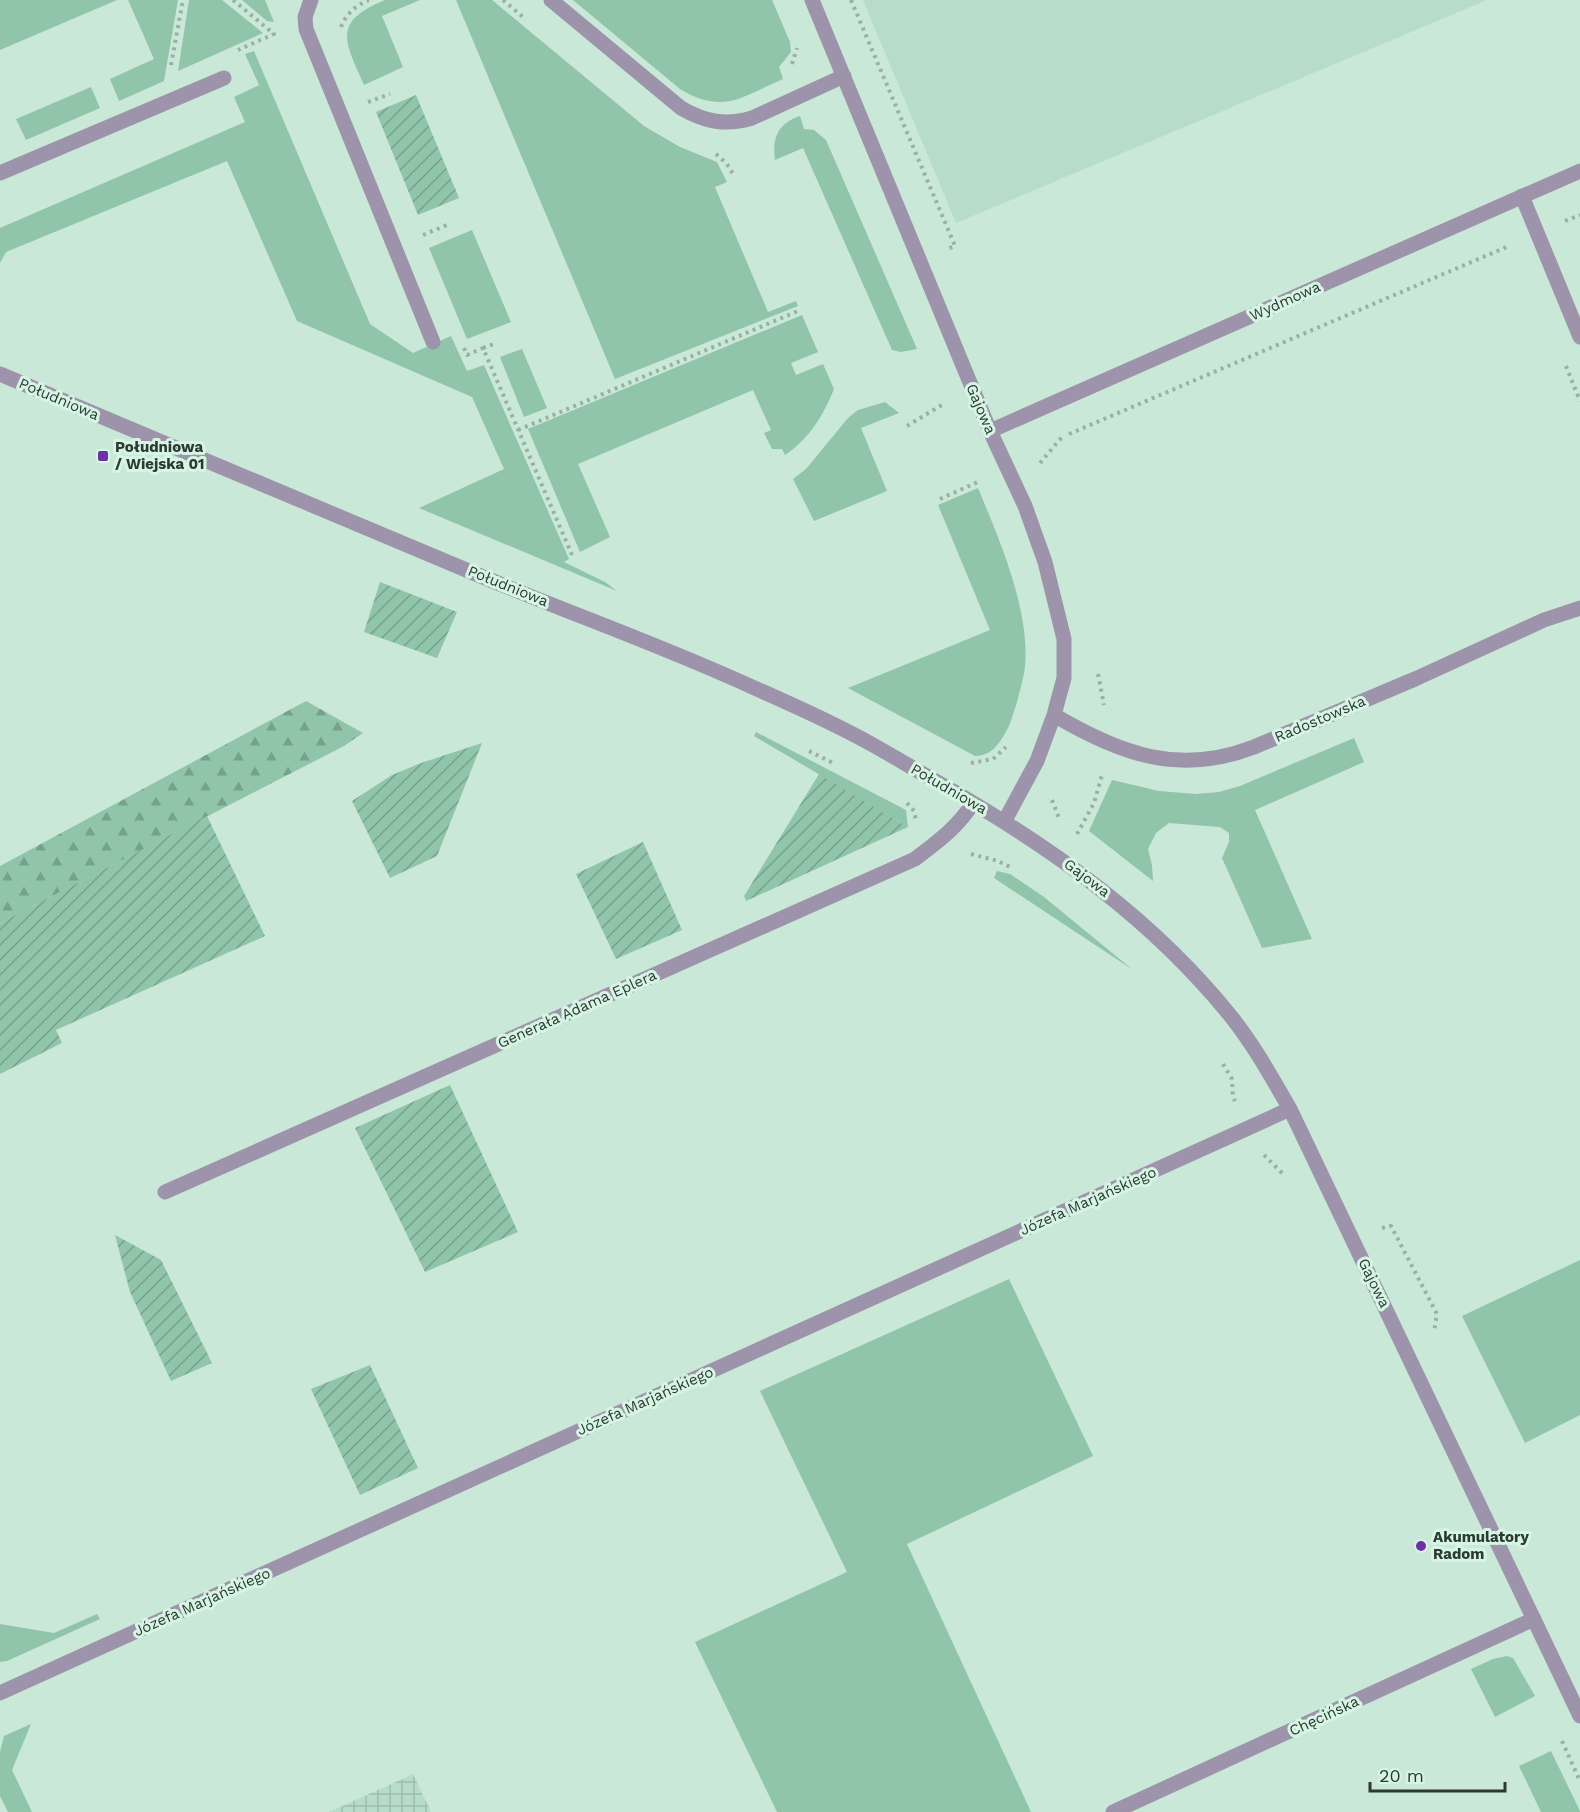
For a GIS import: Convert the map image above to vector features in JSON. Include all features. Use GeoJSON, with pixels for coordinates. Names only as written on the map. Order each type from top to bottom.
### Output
{"type":"FeatureCollection","features":[{"type":"Feature","properties":{"kind":"street"},"geometry":{"type":"LineString","coordinates":[[311,0],[305,17],[306,29],[433,342]]}},
{"type":"Feature","properties":{"kind":"street"},"geometry":{"type":"LineString","coordinates":[[551,0],[681,108],[715,122],[740,122],[752,118],[844,76]]}},
{"type":"Feature","properties":{"kind":"street","name":"Gajowa"},"geometry":{"type":"LineString","coordinates":[[812,0],[990,431],[1025,506],[1045,562],[1064,639],[1064,678],[1054,716],[1037,761],[1004,822],[1061,858],[1096,884],[1176,954],[1234,1020],[1254,1048],[1290,1109],[1580,1716]]}},
{"type":"Feature","properties":{"kind":"street"},"geometry":{"type":"LineString","coordinates":[[0,173],[224,78]]}},
{"type":"Feature","properties":{"kind":"street","name":"Wydmowa"},"geometry":{"type":"LineString","coordinates":[[990,431],[1580,171]]}},
{"type":"Feature","properties":{"kind":"street"},"geometry":{"type":"LineString","coordinates":[[1522,196],[1580,338]]}},
{"type":"Feature","properties":{"kind":"street","name":"Południowa"},"geometry":{"type":"LineString","coordinates":[[0,374],[748,685],[870,743],[1004,822]]}},
{"type":"Feature","properties":{"kind":"street","name":"Radostowska"},"geometry":{"type":"LineString","coordinates":[[1054,716],[1108,744],[1159,758],[1188,762],[1236,754],[1415,679],[1544,620],[1580,608]]}},
{"type":"Feature","properties":{"kind":"street","name":"Generała Adama Eplera"},"geometry":{"type":"LineString","coordinates":[[165,1192],[915,859],[945,836],[964,817],[973,803]]}},
{"type":"Feature","properties":{"kind":"street","name":"Józefa Marjańskiego"},"geometry":{"type":"LineString","coordinates":[[0,1693],[1290,1109]]}},
{"type":"Feature","properties":{"kind":"street","name":"Chęcińska"},"geometry":{"type":"LineString","coordinates":[[1113,1812],[1534,1619]]}},
{"type":"Feature","properties":{"kind":"path"},"geometry":{"type":"LineString","coordinates":[[170,69],[183,0]]}},
{"type":"Feature","properties":{"kind":"path"},"geometry":{"type":"LineString","coordinates":[[362,105],[390,94]]}},
{"type":"Feature","properties":{"kind":"path"},"geometry":{"type":"LineString","coordinates":[[1038,466],[1060,438],[1580,215]]}},
{"type":"Feature","properties":{"kind":"path"},"geometry":{"type":"LineString","coordinates":[[418,238],[447,225]]}},
{"type":"Feature","properties":{"kind":"path"},"geometry":{"type":"LineString","coordinates":[[518,430],[798,311]]}},
{"type":"Feature","properties":{"kind":"path"},"geometry":{"type":"LineString","coordinates":[[483,348],[494,344]]}},
{"type":"Feature","properties":{"kind":"path"},"geometry":{"type":"LineString","coordinates":[[907,426],[950,401]]}},
{"type":"Feature","properties":{"kind":"path"},"geometry":{"type":"LineString","coordinates":[[940,499],[983,479]]}},
{"type":"Feature","properties":{"kind":"path"},"geometry":{"type":"LineString","coordinates":[[1061,858],[1094,803],[1108,744],[1105,710],[1096,666]]}},
{"type":"Feature","properties":{"kind":"path"},"geometry":{"type":"LineString","coordinates":[[970,763],[993,759],[1008,746]]}},
{"type":"Feature","properties":{"kind":"path"},"geometry":{"type":"LineString","coordinates":[[1051,792],[1052,804],[1065,825]]}},
{"type":"Feature","properties":{"kind":"path"},"geometry":{"type":"LineString","coordinates":[[1072,829],[1087,840]]}},
{"type":"Feature","properties":{"kind":"path"},"geometry":{"type":"LineString","coordinates":[[945,836],[969,854],[998,861],[1013,868]]}},
{"type":"Feature","properties":{"kind":"path"},"geometry":{"type":"LineString","coordinates":[[1220,1059],[1232,1078],[1233,1097],[1264,1156],[1281,1170],[1285,1177]]}},
{"type":"Feature","properties":{"kind":"path"},"geometry":{"type":"LineString","coordinates":[[1381,1228],[1391,1226],[1437,1314],[1433,1331]]}},
{"type":"Feature","properties":{"kind":"path"},"geometry":{"type":"LineString","coordinates":[[1560,1738],[1580,1781]]}},
{"type":"Feature","properties":{"kind":"shaded area"},"geometry":{"type":"Polygon","coordinates":[[[863,0],[1487,0],[956,223],[863,0]]]}},
{"type":"Feature","properties":{"kind":"shaded area"},"geometry":{"type":"Polygon","coordinates":[[[413,1774],[431,1812],[329,1812],[396,1782],[413,1774]]]}},
{"type":"Feature","properties":{"kind":"green space"},"geometry":{"type":"Polygon","coordinates":[[[0,0],[117,0],[0,50],[0,0]]]}},
{"type":"Feature","properties":{"kind":"green space"},"geometry":{"type":"Polygon","coordinates":[[[128,0],[178,0],[164,81],[119,101],[110,79],[154,59],[128,0]]]}},
{"type":"Feature","properties":{"kind":"green space"},"geometry":{"type":"Polygon","coordinates":[[[189,0],[222,0],[263,33],[178,71],[189,0]]]}},
{"type":"Feature","properties":{"kind":"green space"},"geometry":{"type":"Polygon","coordinates":[[[242,0],[265,0],[274,22],[267,21],[242,0]]]}},
{"type":"Feature","properties":{"kind":"green space"},"geometry":{"type":"Polygon","coordinates":[[[385,0],[420,0],[382,16],[403,67],[364,85],[352,57],[347,35],[356,17],[385,0]]]}},
{"type":"Feature","properties":{"kind":"green space"},"geometry":{"type":"Polygon","coordinates":[[[456,0],[492,0],[644,126],[680,147],[717,162],[727,182],[715,187],[768,312],[796,301],[798,306],[615,379],[456,0]]]}},
{"type":"Feature","properties":{"kind":"green space"},"geometry":{"type":"Polygon","coordinates":[[[573,0],[772,0],[790,42],[791,52],[779,67],[783,79],[732,100],[720,102],[695,97],[680,89],[573,0]]]}},
{"type":"Feature","properties":{"kind":"green space"},"geometry":{"type":"Polygon","coordinates":[[[254,51],[370,324],[413,353],[451,336],[467,371],[484,365],[569,559],[564,562],[605,582],[617,591],[419,508],[504,469],[472,397],[297,321],[227,161],[6,252],[0,263],[0,228],[245,122],[234,97],[259,85],[245,54],[254,51]]]}},
{"type":"Feature","properties":{"kind":"green space"},"geometry":{"type":"Polygon","coordinates":[[[91,87],[100,108],[26,140],[16,119],[91,87]]]}},
{"type":"Feature","properties":{"kind":"green space"},"geometry":{"type":"Polygon","coordinates":[[[416,95],[459,198],[418,215],[376,112],[416,95]]]}},
{"type":"Feature","properties":{"kind":"green space"},"geometry":{"type":"Polygon","coordinates":[[[800,116],[804,129],[814,130],[826,140],[917,349],[901,352],[892,350],[803,148],[775,160],[774,152],[778,132],[786,123],[800,116]]]}},
{"type":"Feature","properties":{"kind":"green space"},"geometry":{"type":"Polygon","coordinates":[[[472,230],[511,322],[467,339],[429,248],[472,230]]]}},
{"type":"Feature","properties":{"kind":"green space"},"geometry":{"type":"Polygon","coordinates":[[[802,315],[818,352],[791,363],[796,375],[823,364],[834,389],[820,418],[801,442],[785,455],[782,449],[772,449],[764,433],[771,430],[753,390],[578,464],[610,537],[580,552],[528,429],[802,315]]]}},
{"type":"Feature","properties":{"kind":"green space"},"geometry":{"type":"Polygon","coordinates":[[[522,349],[547,408],[524,417],[500,357],[522,349]]]}},
{"type":"Feature","properties":{"kind":"green space"},"geometry":{"type":"Polygon","coordinates":[[[885,402],[899,413],[861,428],[887,491],[814,521],[793,479],[806,469],[848,418],[858,410],[885,402]]]}},
{"type":"Feature","properties":{"kind":"green space"},"geometry":{"type":"Polygon","coordinates":[[[978,488],[995,529],[1018,598],[1023,621],[1025,666],[1017,702],[1008,728],[991,751],[975,756],[848,688],[990,630],[938,505],[978,488]]]}},
{"type":"Feature","properties":{"kind":"green space"},"geometry":{"type":"Polygon","coordinates":[[[380,582],[457,612],[437,658],[364,632],[380,582]]]}},
{"type":"Feature","properties":{"kind":"green space"},"geometry":{"type":"Polygon","coordinates":[[[306,701],[363,733],[344,746],[0,923],[0,866],[306,701]]]}},
{"type":"Feature","properties":{"kind":"green space"},"geometry":{"type":"Polygon","coordinates":[[[756,732],[906,810],[908,827],[754,736],[756,732]]]}},
{"type":"Feature","properties":{"kind":"green space"},"geometry":{"type":"Polygon","coordinates":[[[1354,738],[1364,762],[1255,810],[1312,939],[1262,948],[1222,858],[1229,842],[1229,833],[1220,827],[1169,823],[1156,833],[1148,849],[1153,881],[1089,831],[1112,780],[1159,791],[1196,794],[1219,792],[1240,786],[1354,738]]]}},
{"type":"Feature","properties":{"kind":"green space"},"geometry":{"type":"Polygon","coordinates":[[[482,743],[437,856],[390,878],[352,801],[392,775],[482,743]]]}},
{"type":"Feature","properties":{"kind":"green space"},"geometry":{"type":"Polygon","coordinates":[[[819,774],[908,827],[746,901],[744,896],[819,774]]]}},
{"type":"Feature","properties":{"kind":"green space"},"geometry":{"type":"Polygon","coordinates":[[[207,816],[265,936],[56,1030],[62,1043],[0,1074],[0,923],[207,816]]]}},
{"type":"Feature","properties":{"kind":"green space"},"geometry":{"type":"Polygon","coordinates":[[[643,842],[682,930],[616,959],[576,874],[643,842]]]}},
{"type":"Feature","properties":{"kind":"green space"},"geometry":{"type":"Polygon","coordinates":[[[997,871],[1010,874],[1044,897],[1133,970],[994,878],[997,871]]]}},
{"type":"Feature","properties":{"kind":"green space"},"geometry":{"type":"Polygon","coordinates":[[[450,1085],[518,1232],[425,1272],[355,1128],[450,1085]]]}},
{"type":"Feature","properties":{"kind":"green space"},"geometry":{"type":"Polygon","coordinates":[[[115,1235],[161,1260],[212,1363],[171,1381],[130,1292],[115,1235]]]}},
{"type":"Feature","properties":{"kind":"green space"},"geometry":{"type":"Polygon","coordinates":[[[1580,1260],[1580,1415],[1525,1443],[1462,1316],[1580,1260]]]}},
{"type":"Feature","properties":{"kind":"green space"},"geometry":{"type":"Polygon","coordinates":[[[1009,1279],[1093,1456],[907,1544],[1031,1812],[777,1812],[695,1642],[847,1572],[760,1391],[1009,1279]]]}},
{"type":"Feature","properties":{"kind":"green space"},"geometry":{"type":"Polygon","coordinates":[[[370,1365],[418,1468],[360,1495],[311,1389],[370,1365]]]}},
{"type":"Feature","properties":{"kind":"green space"},"geometry":{"type":"Polygon","coordinates":[[[97,1614],[100,1619],[7,1661],[0,1662],[0,1624],[54,1633],[97,1614]]]}},
{"type":"Feature","properties":{"kind":"green space"},"geometry":{"type":"Polygon","coordinates":[[[1507,1656],[1513,1658],[1535,1696],[1495,1717],[1471,1669],[1493,1659],[1507,1656]]]}},
{"type":"Feature","properties":{"kind":"green space"},"geometry":{"type":"Polygon","coordinates":[[[31,1724],[12,1770],[32,1812],[8,1812],[0,1796],[0,1752],[4,1736],[31,1724]]]}},
{"type":"Feature","properties":{"kind":"green space"},"geometry":{"type":"Polygon","coordinates":[[[1551,1751],[1580,1812],[1541,1812],[1519,1766],[1551,1751]]]}},
{"type":"Feature","properties":{"kind":"place","name":"Południowa / Wiejska 01"},"geometry":{"type":"Point","coordinates":[103,456]}},
{"type":"Feature","properties":{"kind":"place","name":"Akumulatory Radom"},"geometry":{"type":"Point","coordinates":[1421,1546]}}]}
